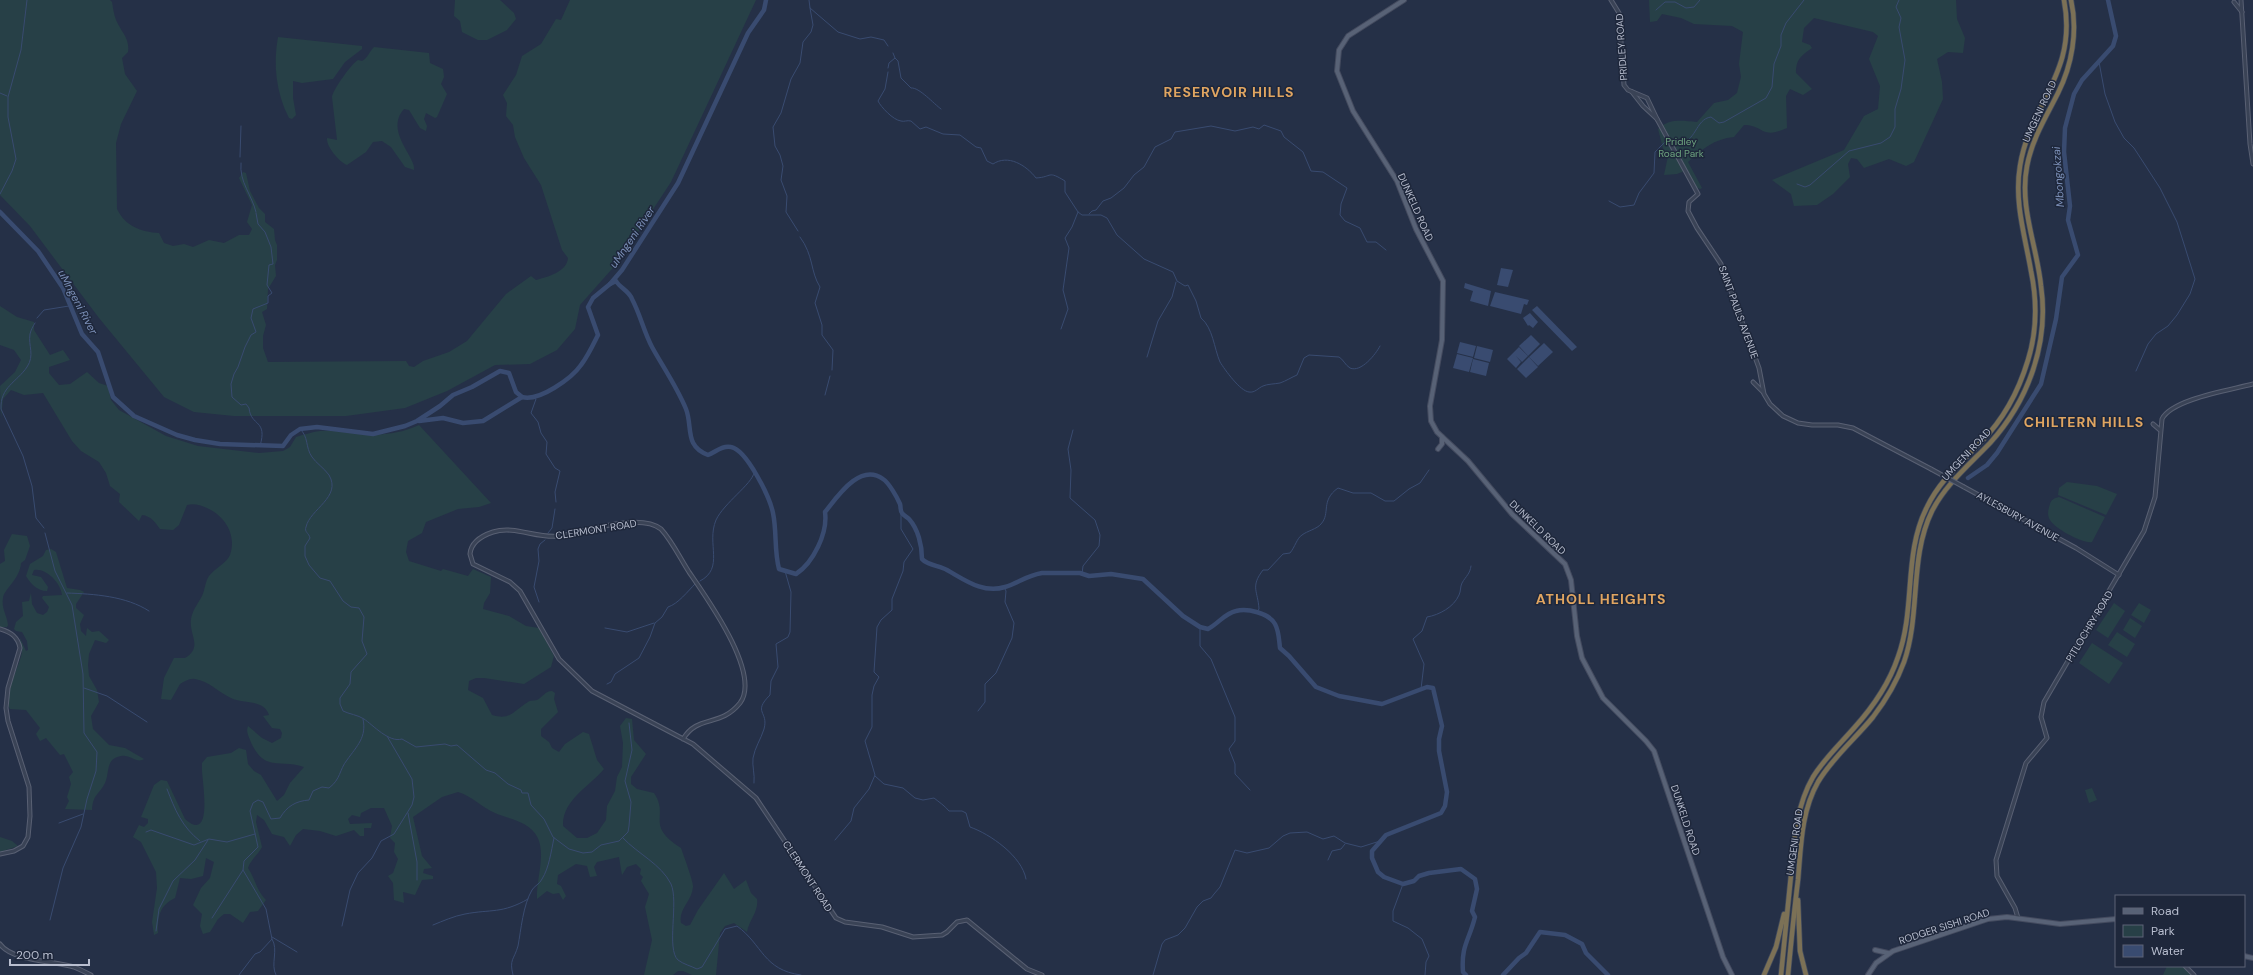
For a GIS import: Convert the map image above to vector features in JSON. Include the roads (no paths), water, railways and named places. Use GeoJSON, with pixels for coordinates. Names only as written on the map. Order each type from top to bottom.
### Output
{"type":"FeatureCollection","features":[{"type":"Feature","properties":{"kind":"highway","name":"UMGENI ROAD"},"geometry":{"type":"LineString","coordinates":[[1781,975],[1794,849],[1800,809],[1813,777],[1825,760],[1872,707],[1895,666],[1907,622],[1914,543],[1927,506],[1948,475],[1982,441],[2002,417],[2024,375],[2033,343],[2035,301],[2031,269],[2020,215],[2018,179],[2027,138],[2054,84],[2063,58],[2067,22],[2064,0]]}},
{"type":"Feature","properties":{"kind":"highway","name":"UMGENI ROAD"},"geometry":{"type":"LineString","coordinates":[[1788,975],[1804,823],[1815,788],[1832,762],[1879,708],[1903,664],[1913,629],[1920,547],[1932,512],[1948,487],[2005,424],[2019,403],[2033,371],[2040,343],[2042,302],[2041,285],[2026,210],[2025,176],[2032,146],[2059,91],[2070,62],[2074,32],[2071,0]]}},
{"type":"Feature","properties":{"kind":"highway"},"geometry":{"type":"LineString","coordinates":[[1764,975],[1776,947],[1783,920],[1794,849]]}},
{"type":"Feature","properties":{"kind":"highway"},"geometry":{"type":"LineString","coordinates":[[1798,872],[1798,937],[1806,975]]}},
{"type":"Feature","properties":{"kind":"main road","name":"DUNKELD ROAD"},"geometry":{"type":"LineString","coordinates":[[1404,0],[1352,33],[1343,43],[1337,60],[1337,71],[1348,101],[1397,181],[1416,229],[1443,281],[1441,346],[1430,410],[1432,424],[1442,437],[1468,461],[1512,514],[1566,566],[1571,580],[1580,652],[1603,698],[1654,751],[1723,957],[1732,975]]}},
{"type":"Feature","properties":{"kind":"main road"},"geometry":{"type":"LineString","coordinates":[[1438,449],[1442,444],[1442,437]]}},
{"type":"Feature","properties":{"kind":"main road","name":"RODGER SISHI ROAD"},"geometry":{"type":"LineString","coordinates":[[1868,975],[1876,962],[1888,953],[1988,919],[2018,918],[2060,924],[2115,920]]}},
{"type":"Feature","properties":{"kind":"main road"},"geometry":{"type":"LineString","coordinates":[[1875,950],[1888,953]]}},
{"type":"Feature","properties":{"kind":"street","name":"PRIDLEY ROAD"},"geometry":{"type":"LineString","coordinates":[[1611,0],[1619,14],[1622,82],[1625,88],[1650,101],[1657,119],[1698,194]]}},
{"type":"Feature","properties":{"kind":"street"},"geometry":{"type":"LineString","coordinates":[[2241,0],[2250,144],[2253,164]]}},
{"type":"Feature","properties":{"kind":"street"},"geometry":{"type":"LineString","coordinates":[[2234,2],[2242,12]]}},
{"type":"Feature","properties":{"kind":"street","name":"PRIDLEY ROAD"},"geometry":{"type":"LineString","coordinates":[[1632,92],[1642,106],[1657,119]]}},
{"type":"Feature","properties":{"kind":"street","name":"SAINT PAULS AVENUE"},"geometry":{"type":"LineString","coordinates":[[1698,194],[1689,202],[1688,211],[1697,228],[1721,264],[1759,368],[1763,393]]}},
{"type":"Feature","properties":{"kind":"street","name":"AYLESBURY AVENUE"},"geometry":{"type":"LineString","coordinates":[[1753,382],[1778,412],[1791,420],[1808,425],[1847,426],[1964,487],[2064,542],[2119,575]]}},
{"type":"Feature","properties":{"kind":"street","name":"PITLOCHRY ROAD"},"geometry":{"type":"LineString","coordinates":[[2018,918],[2015,908],[1997,876],[1995,865],[1997,853],[2010,818],[2026,763],[2047,738],[2041,717],[2043,705],[2144,531],[2154,503],[2160,430],[2163,417],[2172,408],[2253,384]]}},
{"type":"Feature","properties":{"kind":"street"},"geometry":{"type":"LineString","coordinates":[[2153,424],[2160,430]]}},
{"type":"Feature","properties":{"kind":"street","name":"CLERMONT ROAD"},"geometry":{"type":"LineString","coordinates":[[683,739],[689,729],[695,725],[724,718],[730,714],[743,697],[745,676],[720,616],[660,529],[652,525],[636,522],[550,536],[515,530],[500,531],[492,532],[474,542],[470,554],[473,564],[510,582],[520,591],[529,604],[559,659],[573,675],[597,695],[683,739],[702,751],[759,802],[838,919],[845,922],[882,927],[913,937],[942,935],[958,922],[967,920],[1027,969],[1042,975]]}},
{"type":"Feature","properties":{"kind":"street"},"geometry":{"type":"LineString","coordinates":[[0,629],[13,634],[19,644],[18,657],[8,688],[6,708],[8,721],[29,787],[30,806],[26,842],[20,848],[0,854]]}},
{"type":"Feature","properties":{"kind":"street"},"geometry":{"type":"LineString","coordinates":[[0,944],[5,950],[15,955],[74,967],[91,975]]}},
{"type":"Feature","properties":{"kind":"street"},"geometry":{"type":"LineString","coordinates":[[2186,967],[2194,975]]}},
{"type":"Feature","properties":{"kind":"water"},"geometry":{"type":"Polygon","coordinates":[[[1501,268],[1513,270],[1508,287],[1497,285],[1501,268]]]}},
{"type":"Feature","properties":{"kind":"water"},"geometry":{"type":"Polygon","coordinates":[[[1465,283],[1491,291],[1488,306],[1470,301],[1473,291],[1464,288],[1465,283]]]}},
{"type":"Feature","properties":{"kind":"water"},"geometry":{"type":"Polygon","coordinates":[[[1495,292],[1529,300],[1527,305],[1524,304],[1521,314],[1490,306],[1495,292]]]}},
{"type":"Feature","properties":{"kind":"water"},"geometry":{"type":"Polygon","coordinates":[[[1537,306],[1577,347],[1572,351],[1532,310],[1537,306]]]}},
{"type":"Feature","properties":{"kind":"water"},"geometry":{"type":"Polygon","coordinates":[[[1530,313],[1538,322],[1533,328],[1529,325],[1528,326],[1523,318],[1530,313]]]}},
{"type":"Feature","properties":{"kind":"water"},"geometry":{"type":"Polygon","coordinates":[[[1531,335],[1540,344],[1528,356],[1519,346],[1531,335]]]}},
{"type":"Feature","properties":{"kind":"water"},"geometry":{"type":"Polygon","coordinates":[[[1460,342],[1476,346],[1473,357],[1457,353],[1460,342]]]}},
{"type":"Feature","properties":{"kind":"water"},"geometry":{"type":"Polygon","coordinates":[[[1544,343],[1553,352],[1538,366],[1529,357],[1544,343]]]}},
{"type":"Feature","properties":{"kind":"water"},"geometry":{"type":"Polygon","coordinates":[[[1477,346],[1493,350],[1490,362],[1474,358],[1477,346]]]}},
{"type":"Feature","properties":{"kind":"water"},"geometry":{"type":"Polygon","coordinates":[[[1519,347],[1528,356],[1522,362],[1516,356],[1521,362],[1516,368],[1507,359],[1519,347]]]}},
{"type":"Feature","properties":{"kind":"water"},"geometry":{"type":"Polygon","coordinates":[[[1457,354],[1473,358],[1469,372],[1453,368],[1457,354]]]}},
{"type":"Feature","properties":{"kind":"water"},"geometry":{"type":"Polygon","coordinates":[[[1529,357],[1538,367],[1526,378],[1517,369],[1529,357]]]}},
{"type":"Feature","properties":{"kind":"water"},"geometry":{"type":"Polygon","coordinates":[[[1473,359],[1489,363],[1486,376],[1470,372],[1473,359]]]}},
{"type":"Feature","properties":{"kind":"waterway"},"geometry":{"type":"LineString","coordinates":[[0,194],[12,171],[16,159],[8,117],[8,97],[21,50],[27,0]]}},
{"type":"Feature","properties":{"kind":"waterway","name":"uMngeni River"},"geometry":{"type":"LineString","coordinates":[[0,212],[38,251],[63,288],[82,334],[98,352],[113,397],[134,416],[177,435],[195,440],[220,444],[283,446],[291,435],[300,429],[317,427],[373,434],[405,426],[417,421],[440,406],[453,395],[472,387],[500,371],[509,373],[516,392],[522,397],[529,398],[537,396],[563,382],[577,370],[588,354],[598,335],[588,307],[593,298],[610,284],[622,270],[678,183],[748,33],[764,10],[766,0]]}},
{"type":"Feature","properties":{"kind":"waterway"},"geometry":{"type":"LineString","coordinates":[[809,0],[810,8],[838,32],[860,39],[871,37],[884,40],[888,46]]}},
{"type":"Feature","properties":{"kind":"waterway"},"geometry":{"type":"LineString","coordinates":[[1656,10],[1665,2],[1675,2],[1686,8],[1694,7],[1700,0]]}},
{"type":"Feature","properties":{"kind":"waterway"},"geometry":{"type":"LineString","coordinates":[[1679,142],[1685,142],[1689,139],[1698,126],[1706,119],[1711,117],[1719,123],[1724,122],[1766,98],[1772,87],[1774,64],[1781,46],[1781,35],[1786,23],[1804,0]]}},
{"type":"Feature","properties":{"kind":"waterway"},"geometry":{"type":"LineString","coordinates":[[1797,184],[1805,187],[1810,185],[1849,151],[1881,143],[1890,137],[1895,127],[1895,109],[1901,89],[1905,60],[1899,27],[1901,18],[1896,7],[1899,0]]}},
{"type":"Feature","properties":{"kind":"waterway","name":"Mbongokzai"},"geometry":{"type":"LineString","coordinates":[[1968,478],[1987,465],[1997,453],[2041,384],[2056,319],[2062,277],[2078,255],[2068,220],[2070,206],[2064,152],[2065,128],[2074,94],[2082,80],[2113,46],[2116,36],[2108,0]]}},
{"type":"Feature","properties":{"kind":"waterway"},"geometry":{"type":"LineString","coordinates":[[798,231],[786,212],[787,196],[781,180],[783,166],[780,155],[775,146],[773,127],[781,113],[791,79],[800,63],[803,42],[811,32],[813,25],[810,8]]}},
{"type":"Feature","properties":{"kind":"waterway"},"geometry":{"type":"LineString","coordinates":[[888,68],[889,63],[895,58],[893,53]]}},
{"type":"Feature","properties":{"kind":"waterway"},"geometry":{"type":"LineString","coordinates":[[895,58],[898,61],[901,78],[911,88],[918,90],[941,109]]}},
{"type":"Feature","properties":{"kind":"waterway"},"geometry":{"type":"LineString","coordinates":[[2099,62],[2105,94],[2115,122],[2124,138],[2134,148],[2160,188],[2177,222],[2195,279],[2190,294],[2177,315],[2168,326],[2156,334],[2148,344],[2136,371]]}},
{"type":"Feature","properties":{"kind":"waterway"},"geometry":{"type":"LineString","coordinates":[[888,72],[885,89],[878,101],[884,110],[891,116],[898,120],[911,121],[920,129],[926,127],[943,134],[960,135],[976,147],[981,148],[987,161],[993,164],[1005,160],[1016,162],[1022,165],[1036,178],[1052,175],[1065,181],[1065,192],[1078,212],[1082,215],[1101,215],[1107,218],[1117,235],[1144,259],[1173,272],[1177,281],[1185,286],[1188,285],[1196,301],[1201,318],[1211,333],[1220,362],[1233,380],[1245,391],[1253,392],[1265,385],[1280,383],[1297,375],[1304,358],[1309,355],[1339,357],[1350,368],[1359,368],[1372,358],[1380,346]]}},
{"type":"Feature","properties":{"kind":"waterway"},"geometry":{"type":"LineString","coordinates":[[0,93],[7,96]]}},
{"type":"Feature","properties":{"kind":"waterway"},"geometry":{"type":"LineString","coordinates":[[1089,214],[1096,210],[1103,201],[1111,198],[1124,188],[1134,175],[1144,167],[1155,147],[1171,139],[1175,132],[1211,126],[1235,131],[1253,127],[1259,129],[1264,125],[1281,131],[1284,137],[1303,152],[1311,171],[1323,172],[1347,188],[1341,204],[1340,215],[1345,221],[1360,228],[1367,242],[1376,242],[1386,250]]}},
{"type":"Feature","properties":{"kind":"waterway"},"geometry":{"type":"LineString","coordinates":[[240,157],[241,126]]}},
{"type":"Feature","properties":{"kind":"waterway"},"geometry":{"type":"LineString","coordinates":[[1609,201],[1620,207],[1634,205],[1639,193],[1654,173],[1655,152],[1666,141]]}},
{"type":"Feature","properties":{"kind":"waterway"},"geometry":{"type":"LineString","coordinates":[[241,163],[242,176],[256,212]]}},
{"type":"Feature","properties":{"kind":"waterway"},"geometry":{"type":"LineString","coordinates":[[1061,329],[1068,309],[1063,290],[1069,248],[1065,238],[1072,227],[1078,212]]}},
{"type":"Feature","properties":{"kind":"waterway"},"geometry":{"type":"LineString","coordinates":[[256,213],[258,224],[265,232],[271,247],[273,264],[269,265],[267,285],[272,293],[268,296],[268,303],[253,309],[251,318],[256,332],[251,335],[245,347],[231,384],[232,397],[241,405],[246,404],[249,408],[250,414],[261,427],[262,437],[260,446]]}},
{"type":"Feature","properties":{"kind":"waterway"},"geometry":{"type":"LineString","coordinates":[[800,237],[808,251],[820,287],[815,303],[822,325],[822,335],[833,350],[832,370]]}},
{"type":"Feature","properties":{"kind":"waterway"},"geometry":{"type":"LineString","coordinates":[[610,284],[616,281],[631,296],[649,341],[686,409],[692,441],[695,447],[708,455],[722,448],[731,447],[744,456],[751,465],[763,486],[773,513],[779,569],[796,574],[802,569],[808,563],[822,538],[825,512],[843,490],[850,484],[858,478],[866,475],[874,475],[883,479],[893,490],[899,501],[901,512],[909,519],[915,528],[920,543],[922,559],[927,563],[947,570],[974,585],[989,589],[997,589],[1042,573],[1080,573],[1089,576],[1111,574],[1143,579],[1183,616],[1200,627],[1208,629],[1228,614],[1241,610],[1263,614],[1275,624],[1279,636],[1280,648],[1316,687],[1339,696],[1382,704],[1427,687],[1433,688],[1442,726],[1439,739],[1439,751],[1447,792],[1445,806],[1441,813],[1386,835],[1372,851],[1372,858],[1378,872],[1384,877],[1403,884],[1414,881],[1419,876],[1429,873],[1461,869],[1475,879],[1477,889],[1472,911],[1475,917],[1463,955],[1463,972],[1466,975]]}},
{"type":"Feature","properties":{"kind":"waterway"},"geometry":{"type":"LineString","coordinates":[[1147,357],[1158,321],[1172,297],[1176,282]]}},
{"type":"Feature","properties":{"kind":"waterway"},"geometry":{"type":"LineString","coordinates":[[37,318],[44,310],[69,306]]}},
{"type":"Feature","properties":{"kind":"waterway"},"geometry":{"type":"LineString","coordinates":[[35,323],[30,334],[31,358],[27,367],[3,395],[1,409],[23,456],[32,486],[36,518],[44,528]]}},
{"type":"Feature","properties":{"kind":"waterway"},"geometry":{"type":"LineString","coordinates":[[825,395],[830,376]]}},
{"type":"Feature","properties":{"kind":"waterway"},"geometry":{"type":"LineString","coordinates":[[419,421],[443,418],[463,423],[483,421],[522,397]]}},
{"type":"Feature","properties":{"kind":"waterway"},"geometry":{"type":"LineString","coordinates":[[531,397],[536,399],[531,413],[538,422],[541,433],[547,442],[546,454],[555,468],[560,471],[555,492],[556,502]]}},
{"type":"Feature","properties":{"kind":"waterway"},"geometry":{"type":"LineString","coordinates":[[300,429],[305,435],[308,450],[312,457],[329,475],[332,483],[328,496],[313,514],[306,527],[310,538],[305,546],[305,556],[309,565],[320,578],[330,581],[343,601],[351,607],[359,608],[364,617],[362,641],[367,654],[351,672],[350,684],[340,698],[340,704],[343,711],[362,718],[387,736],[397,740],[402,739],[416,747],[445,744],[451,746],[457,745],[486,770],[495,773],[508,784],[521,790],[522,793],[528,793],[531,805],[544,819],[553,837],[569,849],[583,853],[592,852],[601,845],[619,841],[628,832],[631,802],[625,781],[632,750],[629,723]]}},
{"type":"Feature","properties":{"kind":"waterway"},"geometry":{"type":"LineString","coordinates":[[1073,430],[1068,449],[1071,470],[1070,498],[1095,520],[1100,535],[1099,546],[1083,566],[1082,574]]}},
{"type":"Feature","properties":{"kind":"waterway"},"geometry":{"type":"LineString","coordinates":[[1256,613],[1259,609],[1256,589],[1259,576],[1263,570],[1268,570],[1283,554],[1290,553],[1300,536],[1321,524],[1324,520],[1327,502],[1338,488],[1353,493],[1371,493],[1385,501],[1394,501],[1409,489],[1420,483],[1429,470]]}},
{"type":"Feature","properties":{"kind":"waterway"},"geometry":{"type":"LineString","coordinates":[[700,581],[707,576],[712,569],[714,555],[713,529],[716,520],[725,507],[748,483],[754,473]]}},
{"type":"Feature","properties":{"kind":"waterway"},"geometry":{"type":"LineString","coordinates":[[548,533],[552,528],[555,509]]}},
{"type":"Feature","properties":{"kind":"waterway"},"geometry":{"type":"LineString","coordinates":[[835,840],[851,821],[854,808],[869,789],[875,775],[865,741],[872,727],[872,695],[874,686],[879,677],[874,672],[877,627],[881,620],[892,610],[892,599],[903,571],[904,562],[913,549],[901,529],[901,513]]}},
{"type":"Feature","properties":{"kind":"waterway"},"geometry":{"type":"LineString","coordinates":[[45,533],[55,571],[72,605],[83,674],[84,733],[97,752],[96,771],[87,799],[81,827],[63,868],[50,920]]}},
{"type":"Feature","properties":{"kind":"waterway"},"geometry":{"type":"LineString","coordinates":[[539,602],[534,587],[539,561],[538,549],[540,544],[545,540]]}},
{"type":"Feature","properties":{"kind":"waterway"},"geometry":{"type":"LineString","coordinates":[[1421,689],[1424,664],[1413,639],[1422,631],[1427,617],[1441,612],[1454,603],[1459,595],[1461,584],[1469,573],[1471,566]]}},
{"type":"Feature","properties":{"kind":"waterway"},"geometry":{"type":"LineString","coordinates":[[754,783],[753,758],[763,733],[765,723],[762,705],[770,695],[771,681],[778,667],[776,644],[788,637],[790,632],[791,592],[785,571]]}},
{"type":"Feature","properties":{"kind":"waterway"},"geometry":{"type":"LineString","coordinates":[[607,684],[611,682],[615,674],[639,658],[650,637],[655,623],[662,617],[668,607],[679,600],[695,584]]}},
{"type":"Feature","properties":{"kind":"waterway"},"geometry":{"type":"LineString","coordinates":[[978,711],[985,702],[985,684],[996,673],[1012,638],[1014,623],[1005,602],[1006,591],[1004,587]]}},
{"type":"Feature","properties":{"kind":"waterway"},"geometry":{"type":"LineString","coordinates":[[67,593],[99,595],[120,599],[149,611]]}},
{"type":"Feature","properties":{"kind":"waterway"},"geometry":{"type":"LineString","coordinates":[[605,628],[627,632],[654,623]]}},
{"type":"Feature","properties":{"kind":"waterway"},"geometry":{"type":"LineString","coordinates":[[1200,627],[1200,646],[1211,659],[1235,717],[1235,741],[1229,749],[1235,764],[1235,774],[1250,790]]}},
{"type":"Feature","properties":{"kind":"waterway"},"geometry":{"type":"LineString","coordinates":[[84,688],[107,696],[147,722]]}},
{"type":"Feature","properties":{"kind":"waterway"},"geometry":{"type":"LineString","coordinates":[[239,975],[255,954],[260,952],[272,939],[266,909],[243,870],[244,861],[258,847],[250,811],[253,803],[258,800],[263,802],[271,819],[280,818],[292,805],[309,800],[313,791],[322,787],[329,788],[333,785],[344,764],[358,746],[364,731],[363,719]]}},
{"type":"Feature","properties":{"kind":"waterway"},"geometry":{"type":"LineString","coordinates":[[342,926],[350,890],[358,873],[372,858],[381,841],[394,834],[412,805],[414,797],[412,779],[387,736]]}},
{"type":"Feature","properties":{"kind":"waterway"},"geometry":{"type":"LineString","coordinates":[[875,776],[884,784],[903,788],[915,798],[923,800],[934,798],[949,811],[962,811],[966,813],[970,827],[995,840],[1012,854],[1023,870],[1026,879]]}},
{"type":"Feature","properties":{"kind":"waterway"},"geometry":{"type":"LineString","coordinates":[[167,789],[180,818],[188,830],[200,841]]}},
{"type":"Feature","properties":{"kind":"waterway"},"geometry":{"type":"LineString","coordinates":[[408,813],[417,862],[417,880]]}},
{"type":"Feature","properties":{"kind":"waterway"},"geometry":{"type":"LineString","coordinates":[[59,823],[83,814]]}},
{"type":"Feature","properties":{"kind":"waterway"},"geometry":{"type":"LineString","coordinates":[[146,832],[151,830],[194,845],[209,839],[227,842],[255,834]]}},
{"type":"Feature","properties":{"kind":"waterway"},"geometry":{"type":"LineString","coordinates":[[1153,975],[1162,944],[1165,940],[1178,935],[1185,928],[1197,907],[1203,901],[1211,898],[1220,887],[1235,850],[1247,853],[1269,848],[1283,836],[1290,833],[1307,832],[1323,839],[1334,836],[1345,843],[1361,847],[1380,841]]}},
{"type":"Feature","properties":{"kind":"waterway"},"geometry":{"type":"LineString","coordinates":[[513,975],[512,962],[518,946],[526,903],[532,890],[540,882],[544,875],[550,860],[554,838]]}},
{"type":"Feature","properties":{"kind":"waterway"},"geometry":{"type":"LineString","coordinates":[[623,838],[655,865],[667,877],[671,884],[674,902],[673,946],[678,960],[697,969],[702,967],[725,929],[737,926],[746,933],[764,956],[771,962],[788,972],[801,975]]}},
{"type":"Feature","properties":{"kind":"waterway"},"geometry":{"type":"LineString","coordinates":[[156,931],[159,909],[173,881],[195,860],[208,840]]}},
{"type":"Feature","properties":{"kind":"waterway"},"geometry":{"type":"LineString","coordinates":[[1328,860],[1332,851],[1341,849],[1345,844]]}},
{"type":"Feature","properties":{"kind":"waterway"},"geometry":{"type":"LineString","coordinates":[[212,918],[243,870]]}},
{"type":"Feature","properties":{"kind":"waterway"},"geometry":{"type":"LineString","coordinates":[[1403,884],[1393,911],[1393,921],[1408,928],[1422,939],[1429,956],[1426,962],[1425,975]]}},
{"type":"Feature","properties":{"kind":"waterway"},"geometry":{"type":"LineString","coordinates":[[433,925],[461,915],[511,907],[528,899]]}},
{"type":"Feature","properties":{"kind":"waterway"},"geometry":{"type":"LineString","coordinates":[[1503,975],[1519,958],[1526,953],[1540,932],[1565,935],[1582,944],[1586,953],[1608,975]]}},
{"type":"Feature","properties":{"kind":"waterway"},"geometry":{"type":"LineString","coordinates":[[272,937],[297,952]]}},
{"type":"Feature","properties":{"kind":"waterway"},"geometry":{"type":"LineString","coordinates":[[272,939],[275,948],[274,971],[276,975]]}},
{"type":"Feature","properties":{"kind":"district","name":"RESERVOIR HILLS"},"geometry":{"type":"Point","coordinates":[1229,92]}},
{"type":"Feature","properties":{"kind":"district","name":"CHILTERN HILLS"},"geometry":{"type":"Point","coordinates":[2084,422]}},
{"type":"Feature","properties":{"kind":"district","name":"ATHOLL HEIGHTS"},"geometry":{"type":"Point","coordinates":[1601,599]}},
{"type":"Feature","properties":{"kind":"park label","name":"Pridley Road Park"},"geometry":{"type":"Point","coordinates":[1681,146]}}]}
